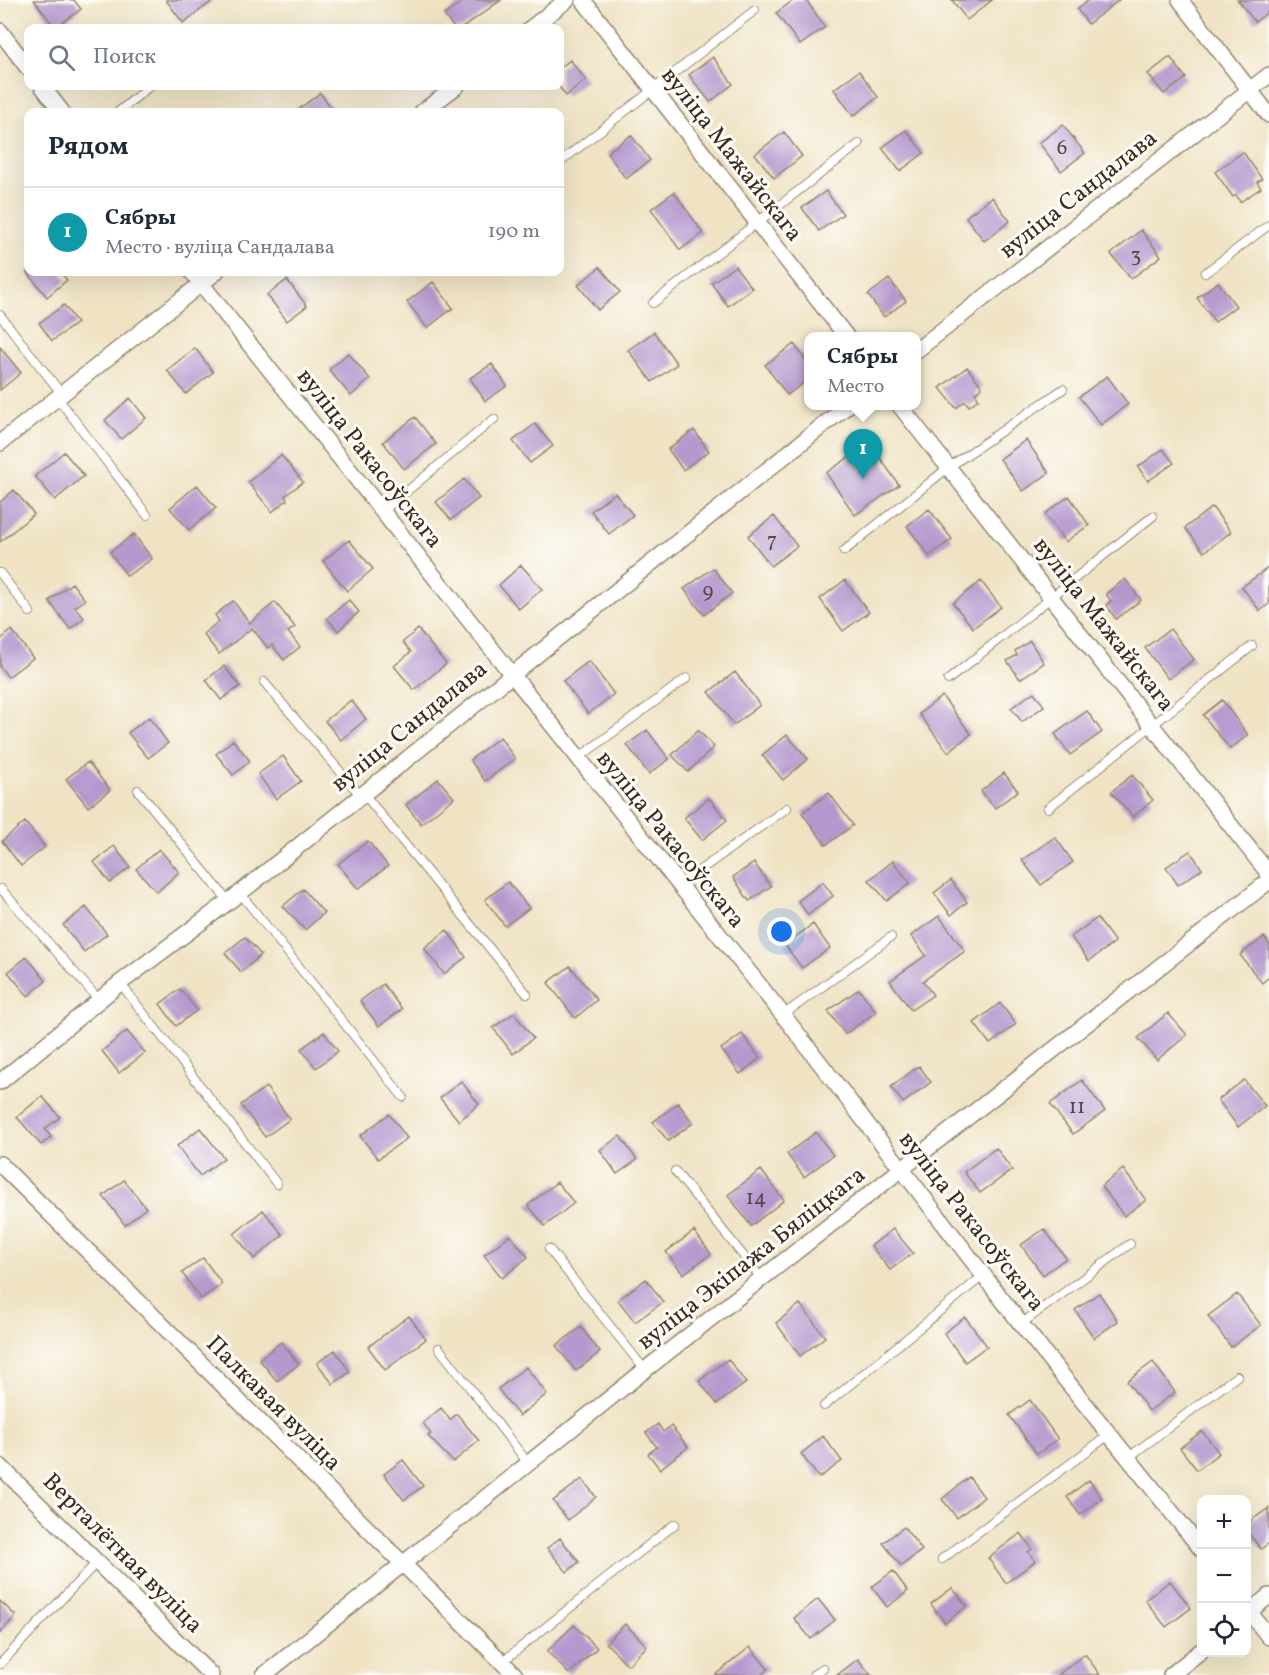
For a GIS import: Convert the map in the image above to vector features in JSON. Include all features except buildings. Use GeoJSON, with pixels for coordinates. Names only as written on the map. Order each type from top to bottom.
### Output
{"type":"FeatureCollection","features":[{"type":"Feature","properties":{"kind":"street"},"geometry":{"type":"LineString","coordinates":[[536,24],[567,0]]}},
{"type":"Feature","properties":{"kind":"street","name":"вуліца Мажайскага"},"geometry":{"type":"LineString","coordinates":[[583,0],[754,223],[843,332]]}},
{"type":"Feature","properties":{"kind":"street"},"geometry":{"type":"LineString","coordinates":[[1180,0],[1269,115]]}},
{"type":"Feature","properties":{"kind":"street"},"geometry":{"type":"LineString","coordinates":[[0,31],[24,63]]}},
{"type":"Feature","properties":{"kind":"street","name":"вуліца Сандалава"},"geometry":{"type":"LineString","coordinates":[[921,347],[1269,75]]}},
{"type":"Feature","properties":{"kind":"street"},"geometry":{"type":"LineString","coordinates":[[45,90],[59,108]]}},
{"type":"Feature","properties":{"kind":"street"},"geometry":{"type":"LineString","coordinates":[[427,108],[452,90]]}},
{"type":"Feature","properties":{"kind":"street"},"geometry":{"type":"LineString","coordinates":[[0,443],[197,277]]}},
{"type":"Feature","properties":{"kind":"street","name":"вуліца Ракасоўскага"},"geometry":{"type":"LineString","coordinates":[[197,277],[577,759],[783,1015],[1022,1324],[1201,1549]]}},
{"type":"Feature","properties":{"kind":"street","name":"вуліца Сандалава"},"geometry":{"type":"LineString","coordinates":[[0,1082],[120,983],[235,897],[840,410]]}},
{"type":"Feature","properties":{"kind":"street","name":"вуліца Мажайскага"},"geometry":{"type":"LineString","coordinates":[[904,410],[1269,874]]}},
{"type":"Feature","properties":{"kind":"street","name":"вуліца Экіпажа Бяліцкага"},"geometry":{"type":"LineString","coordinates":[[264,1675],[645,1370],[1269,881]]}},
{"type":"Feature","properties":{"kind":"street","name":"Палкавая вуліца"},"geometry":{"type":"LineString","coordinates":[[0,1164],[515,1675]]}},
{"type":"Feature","properties":{"kind":"street","name":"Верталётная вуліца"},"geometry":{"type":"LineString","coordinates":[[0,1466],[211,1675]]}},
{"type":"Feature","properties":{"kind":"street"},"geometry":{"type":"LineString","coordinates":[[1251,1608],[1269,1596]]}},
{"type":"Feature","properties":{"kind":"street"},"geometry":{"type":"LineString","coordinates":[[1251,1616],[1269,1637]]}},
{"type":"Feature","properties":{"kind":"street"},"geometry":{"type":"LineString","coordinates":[[1171,1675],[1197,1654]]}},
{"type":"Feature","properties":{"kind":"lane"},"geometry":{"type":"LineString","coordinates":[[564,159],[755,10]]}},
{"type":"Feature","properties":{"kind":"lane"},"geometry":{"type":"LineString","coordinates":[[123,108],[145,90]]}},
{"type":"Feature","properties":{"kind":"lane"},"geometry":{"type":"LineString","coordinates":[[653,303],[859,144]]}},
{"type":"Feature","properties":{"kind":"lane"},"geometry":{"type":"LineString","coordinates":[[1205,273],[1269,225]]}},
{"type":"Feature","properties":{"kind":"lane"},"geometry":{"type":"LineString","coordinates":[[0,315],[147,515]]}},
{"type":"Feature","properties":{"kind":"lane"},"geometry":{"type":"LineString","coordinates":[[844,551],[949,467],[1063,388]]}},
{"type":"Feature","properties":{"kind":"lane"},"geometry":{"type":"LineString","coordinates":[[381,512],[494,420]]}},
{"type":"Feature","properties":{"kind":"lane"},"geometry":{"type":"LineString","coordinates":[[948,680],[1153,516]]}},
{"type":"Feature","properties":{"kind":"lane"},"geometry":{"type":"LineString","coordinates":[[0,573],[30,612]]}},
{"type":"Feature","properties":{"kind":"lane"},"geometry":{"type":"LineString","coordinates":[[1048,808],[1252,646]]}},
{"type":"Feature","properties":{"kind":"lane"},"geometry":{"type":"LineString","coordinates":[[577,759],[687,678]]}},
{"type":"Feature","properties":{"kind":"lane"},"geometry":{"type":"LineString","coordinates":[[264,682],[362,795],[527,994]]}},
{"type":"Feature","properties":{"kind":"lane"},"geometry":{"type":"LineString","coordinates":[[138,790],[235,897],[403,1097]]}},
{"type":"Feature","properties":{"kind":"lane"},"geometry":{"type":"LineString","coordinates":[[678,886],[787,808]]}},
{"type":"Feature","properties":{"kind":"lane"},"geometry":{"type":"LineString","coordinates":[[1,889],[99,1000]]}},
{"type":"Feature","properties":{"kind":"lane"},"geometry":{"type":"LineString","coordinates":[[783,1015],[891,937]]}},
{"type":"Feature","properties":{"kind":"lane"},"geometry":{"type":"LineString","coordinates":[[120,983],[277,1184]]}},
{"type":"Feature","properties":{"kind":"lane"},"geometry":{"type":"LineString","coordinates":[[675,1171],[762,1280]]}},
{"type":"Feature","properties":{"kind":"lane"},"geometry":{"type":"LineString","coordinates":[[1022,1324],[1130,1244]]}},
{"type":"Feature","properties":{"kind":"lane"},"geometry":{"type":"LineString","coordinates":[[549,1249],[645,1370]]}},
{"type":"Feature","properties":{"kind":"lane"},"geometry":{"type":"LineString","coordinates":[[824,1406],[984,1275]]}},
{"type":"Feature","properties":{"kind":"lane"},"geometry":{"type":"LineString","coordinates":[[439,1348],[528,1463]]}},
{"type":"Feature","properties":{"kind":"lane"},"geometry":{"type":"LineString","coordinates":[[1129,1457],[1237,1376]]}},
{"type":"Feature","properties":{"kind":"lane"},"geometry":{"type":"LineString","coordinates":[[942,1559],[1110,1434]]}},
{"type":"Feature","properties":{"kind":"lane"},"geometry":{"type":"LineString","coordinates":[[502,1662],[675,1524]]}},
{"type":"Feature","properties":{"kind":"lane"},"geometry":{"type":"LineString","coordinates":[[0,1664],[98,1561]]}},
{"type":"Feature","properties":{"kind":"lane"},"geometry":{"type":"LineString","coordinates":[[813,1675],[823,1668]]}},
{"type":"Feature","properties":{"kind":"place","name":"Сябры"},"geometry":{"type":"Point","coordinates":[863,479]}}]}
